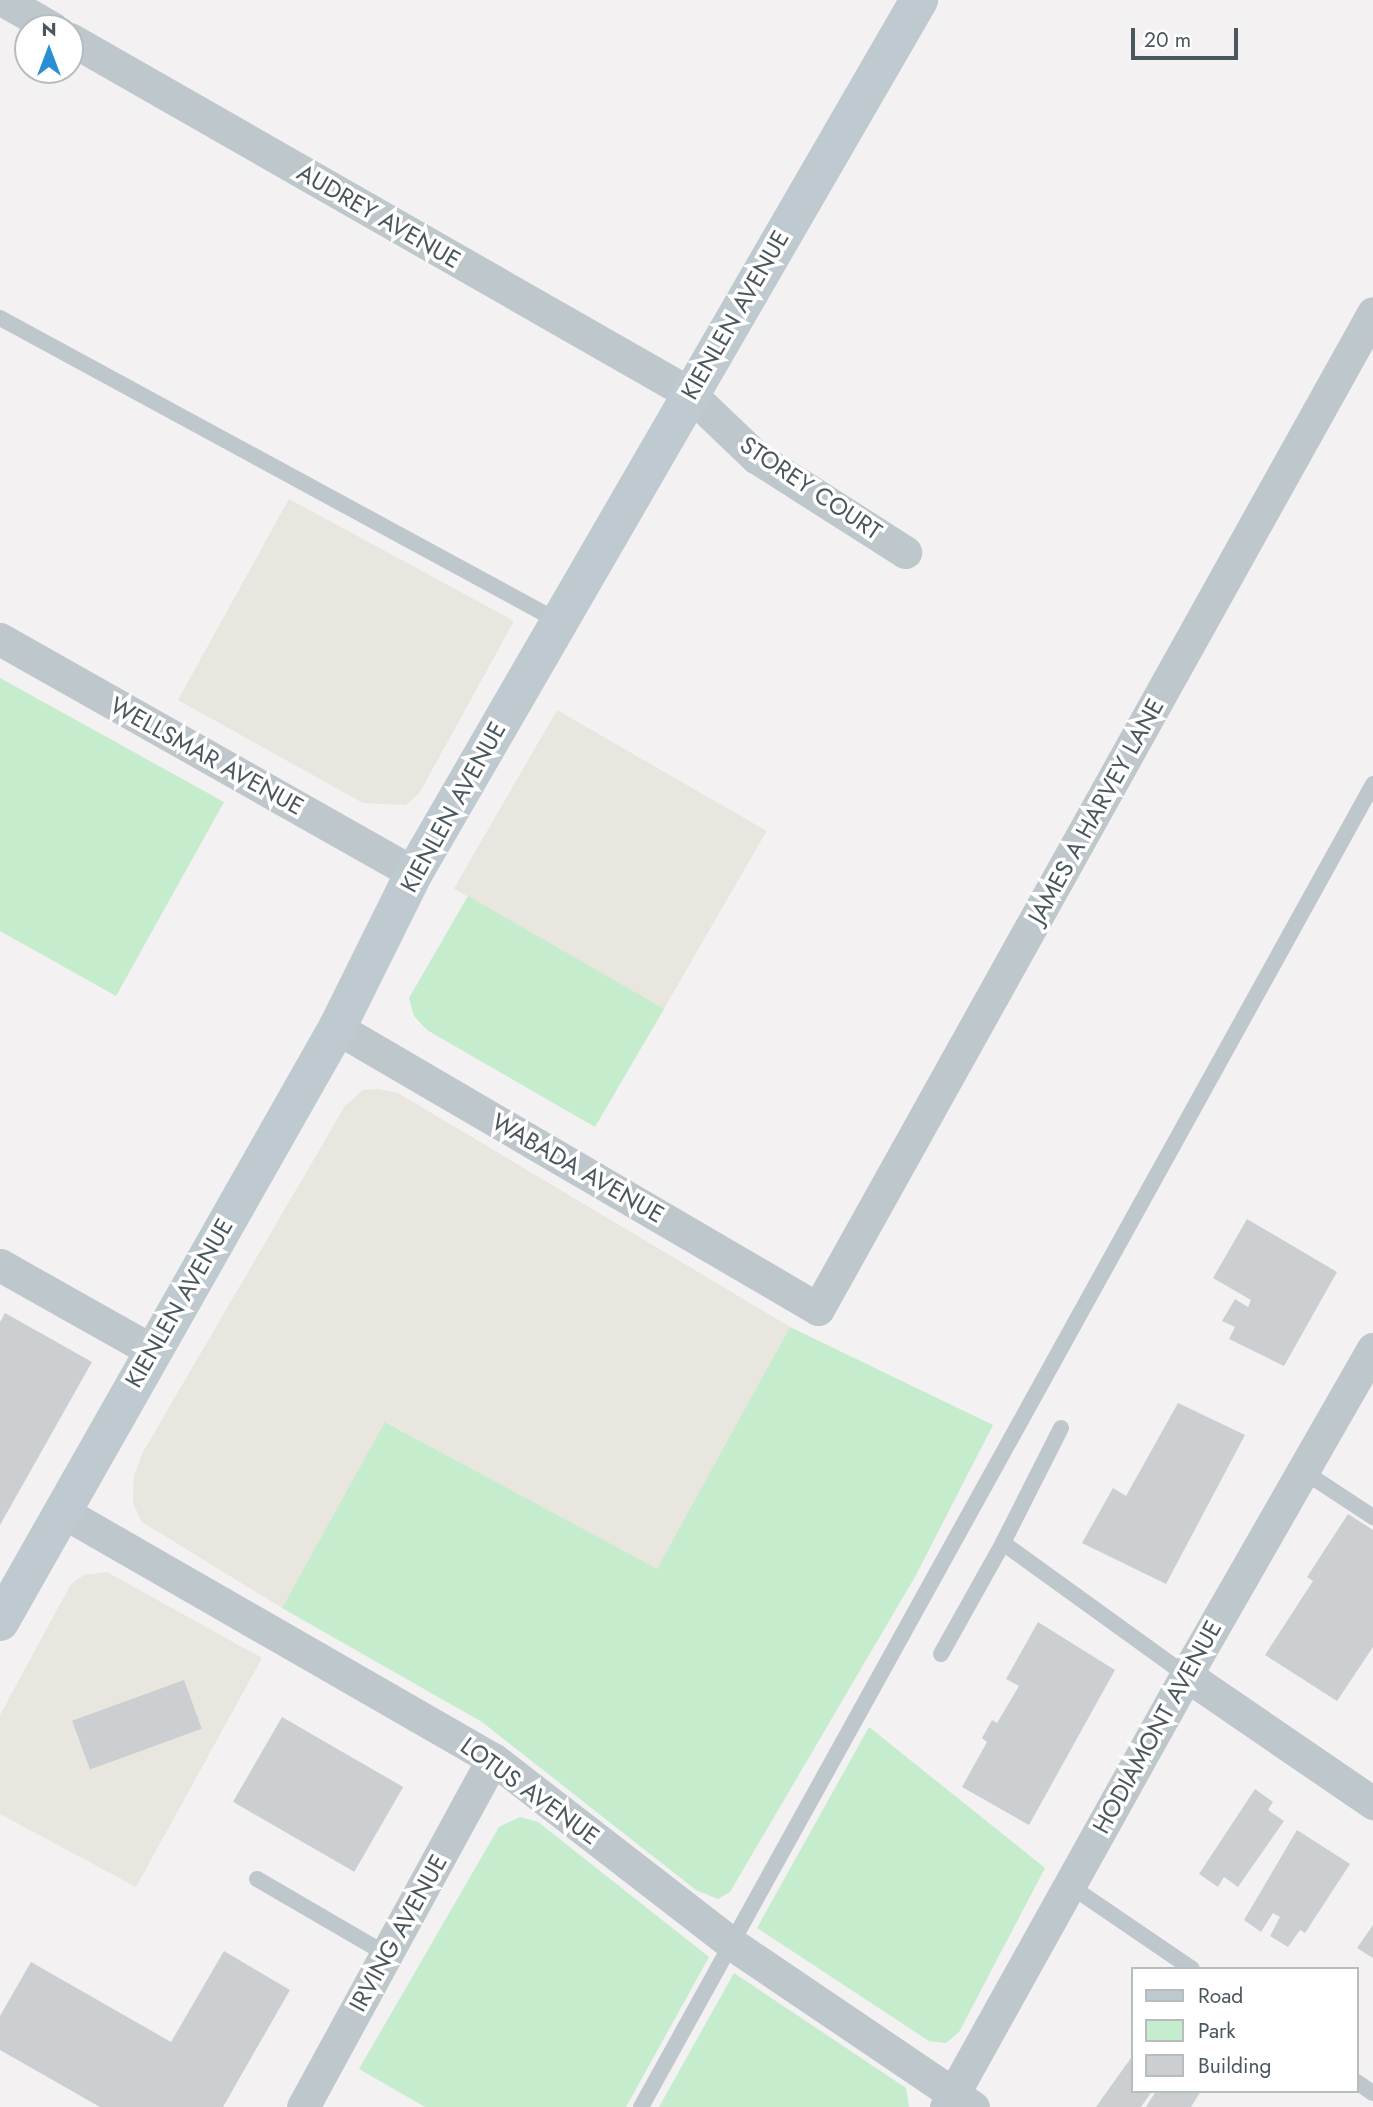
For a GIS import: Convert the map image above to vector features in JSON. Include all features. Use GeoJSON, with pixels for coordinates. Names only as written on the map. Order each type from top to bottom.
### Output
{"type":"FeatureCollection","features":[{"type":"Feature","properties":{"kind":"main road","name":"KIENLEN AVENUE"},"geometry":{"type":"LineString","coordinates":[[0,1622],[9,1583],[63,1512],[151,1350],[337,1028],[414,873],[689,393],[919,0]]}},
{"type":"Feature","properties":{"kind":"street"},"geometry":{"type":"LineString","coordinates":[[3,0],[28,14]]}},
{"type":"Feature","properties":{"kind":"street","name":"AUDREY AVENUE"},"geometry":{"type":"LineString","coordinates":[[84,46],[689,393]]}},
{"type":"Feature","properties":{"kind":"street","name":"JAMES A HARVEY LANE"},"geometry":{"type":"LineString","coordinates":[[818,1309],[1373,313]]}},
{"type":"Feature","properties":{"kind":"street","name":"STOREY COURT"},"geometry":{"type":"LineString","coordinates":[[689,393],[756,457],[905,552]]}},
{"type":"Feature","properties":{"kind":"street","name":"WELLSMAR AVENUE"},"geometry":{"type":"LineString","coordinates":[[0,639],[414,873]]}},
{"type":"Feature","properties":{"kind":"street","name":"WABADA AVENUE"},"geometry":{"type":"LineString","coordinates":[[337,1028],[818,1309]]}},
{"type":"Feature","properties":{"kind":"street"},"geometry":{"type":"LineString","coordinates":[[0,1265],[151,1350]]}},
{"type":"Feature","properties":{"kind":"street","name":"HODIAMONT AVENUE"},"geometry":{"type":"LineString","coordinates":[[957,2102],[1069,1885],[1373,1349]]}},
{"type":"Feature","properties":{"kind":"street","name":"LOTUS AVENUE"},"geometry":{"type":"LineString","coordinates":[[63,1512],[493,1759],[732,1944],[957,2102]]}},
{"type":"Feature","properties":{"kind":"street"},"geometry":{"type":"LineString","coordinates":[[1186,1675],[1373,1802]]}},
{"type":"Feature","properties":{"kind":"street","name":"IRVING AVENUE"},"geometry":{"type":"LineString","coordinates":[[303,2107],[493,1759]]}},
{"type":"Feature","properties":{"kind":"lane"},"geometry":{"type":"LineString","coordinates":[[0,318],[558,621]]}},
{"type":"Feature","properties":{"kind":"lane"},"geometry":{"type":"LineString","coordinates":[[641,2107],[1373,784]]}},
{"type":"Feature","properties":{"kind":"lane"},"geometry":{"type":"LineString","coordinates":[[942,1654],[1003,1543],[1061,1427]]}},
{"type":"Feature","properties":{"kind":"lane"},"geometry":{"type":"LineString","coordinates":[[1303,1471],[1373,1517]]}},
{"type":"Feature","properties":{"kind":"lane"},"geometry":{"type":"LineString","coordinates":[[1003,1543],[1186,1675]]}},
{"type":"Feature","properties":{"kind":"lane"},"geometry":{"type":"LineString","coordinates":[[257,1879],[386,1954]]}},
{"type":"Feature","properties":{"kind":"lane"},"geometry":{"type":"LineString","coordinates":[[1069,1885],[1189,1967]]}},
{"type":"Feature","properties":{"kind":"shaded area"},"geometry":{"type":"Polygon","coordinates":[[[289,499],[514,621],[420,792],[406,805],[363,803],[178,700],[289,499]]]}},
{"type":"Feature","properties":{"kind":"shaded area"},"geometry":{"type":"Polygon","coordinates":[[[557,710],[767,831],[664,1009],[454,888],[557,710]]]}},
{"type":"Feature","properties":{"kind":"shaded area"},"geometry":{"type":"Polygon","coordinates":[[[379,1089],[398,1093],[790,1327],[657,1570],[386,1422],[282,1608],[142,1522],[133,1503],[134,1475],[143,1452],[345,1106],[363,1090],[379,1089]]]}},
{"type":"Feature","properties":{"kind":"shaded area"},"geometry":{"type":"Polygon","coordinates":[[[107,1572],[262,1658],[136,1887],[0,1814],[0,1715],[71,1584],[84,1575],[107,1572]]]}},
{"type":"Feature","properties":{"kind":"green space"},"geometry":{"type":"Polygon","coordinates":[[[0,678],[224,802],[116,996],[0,931],[0,678]]]}},
{"type":"Feature","properties":{"kind":"green space"},"geometry":{"type":"Polygon","coordinates":[[[468,896],[664,1009],[595,1127],[427,1030],[414,1016],[409,998],[468,896]]]}},
{"type":"Feature","properties":{"kind":"green space"},"geometry":{"type":"Polygon","coordinates":[[[790,1327],[993,1425],[916,1575],[730,1892],[718,1899],[696,1890],[482,1722],[282,1608],[385,1422],[657,1569],[790,1327]]]}},
{"type":"Feature","properties":{"kind":"green space"},"geometry":{"type":"Polygon","coordinates":[[[869,1727],[1045,1868],[959,2032],[946,2043],[929,2041],[757,1928],[869,1727]]]}},
{"type":"Feature","properties":{"kind":"green space"},"geometry":{"type":"Polygon","coordinates":[[[520,1817],[538,1822],[709,1957],[626,2107],[425,2107],[359,2069],[499,1827],[520,1817]]]}},
{"type":"Feature","properties":{"kind":"green space"},"geometry":{"type":"Polygon","coordinates":[[[734,1973],[906,2088],[909,2107],[659,2107],[734,1973]]]}},
{"type":"Feature","properties":{"kind":"building"},"geometry":{"type":"Polygon","coordinates":[[[1247,1219],[1337,1272],[1284,1366],[1229,1339],[1235,1327],[1222,1321],[1235,1299],[1248,1307],[1251,1300],[1213,1278],[1247,1219]]]}},
{"type":"Feature","properties":{"kind":"building"},"geometry":{"type":"Polygon","coordinates":[[[5,1313],[92,1362],[0,1525],[0,1322],[5,1313]]]}},
{"type":"Feature","properties":{"kind":"building"},"geometry":{"type":"Polygon","coordinates":[[[1178,1403],[1245,1435],[1166,1584],[1082,1543],[1113,1488],[1126,1496],[1178,1403]]]}},
{"type":"Feature","properties":{"kind":"building"},"geometry":{"type":"Polygon","coordinates":[[[1348,1514],[1373,1530],[1373,1647],[1337,1701],[1265,1655],[1313,1581],[1307,1577],[1348,1514]]]}},
{"type":"Feature","properties":{"kind":"building"},"geometry":{"type":"Polygon","coordinates":[[[1038,1622],[1115,1670],[1029,1825],[962,1787],[987,1742],[982,1738],[992,1720],[997,1723],[1019,1686],[1006,1679],[1038,1622]]]}},
{"type":"Feature","properties":{"kind":"building"},"geometry":{"type":"Polygon","coordinates":[[[184,1680],[202,1729],[90,1770],[72,1721],[184,1680]]]}},
{"type":"Feature","properties":{"kind":"building"},"geometry":{"type":"Polygon","coordinates":[[[282,1717],[403,1787],[354,1872],[233,1802],[282,1717]]]}},
{"type":"Feature","properties":{"kind":"building"},"geometry":{"type":"Polygon","coordinates":[[[1255,1789],[1273,1802],[1268,1810],[1284,1821],[1238,1887],[1224,1877],[1218,1887],[1199,1874],[1255,1789]]]}},
{"type":"Feature","properties":{"kind":"building"},"geometry":{"type":"Polygon","coordinates":[[[1297,1830],[1350,1864],[1305,1933],[1300,1930],[1288,1947],[1270,1936],[1280,1917],[1273,1913],[1261,1932],[1244,1920],[1297,1830]]]}},
{"type":"Feature","properties":{"kind":"building"},"geometry":{"type":"Polygon","coordinates":[[[1373,1925],[1373,1958],[1357,1948],[1373,1925]]]}},
{"type":"Feature","properties":{"kind":"building"},"geometry":{"type":"Polygon","coordinates":[[[224,1951],[290,1990],[223,2107],[100,2107],[0,2050],[0,2016],[31,1962],[171,2042],[224,1951]]]}},
{"type":"Feature","properties":{"kind":"building"},"geometry":{"type":"Polygon","coordinates":[[[1132,2056],[1132,2093],[1151,2093],[1141,2107],[1096,2107],[1132,2056]]]}},
{"type":"Feature","properties":{"kind":"building"},"geometry":{"type":"Polygon","coordinates":[[[1155,2093],[1200,2093],[1191,2107],[1146,2107],[1155,2093]]]}}]}
